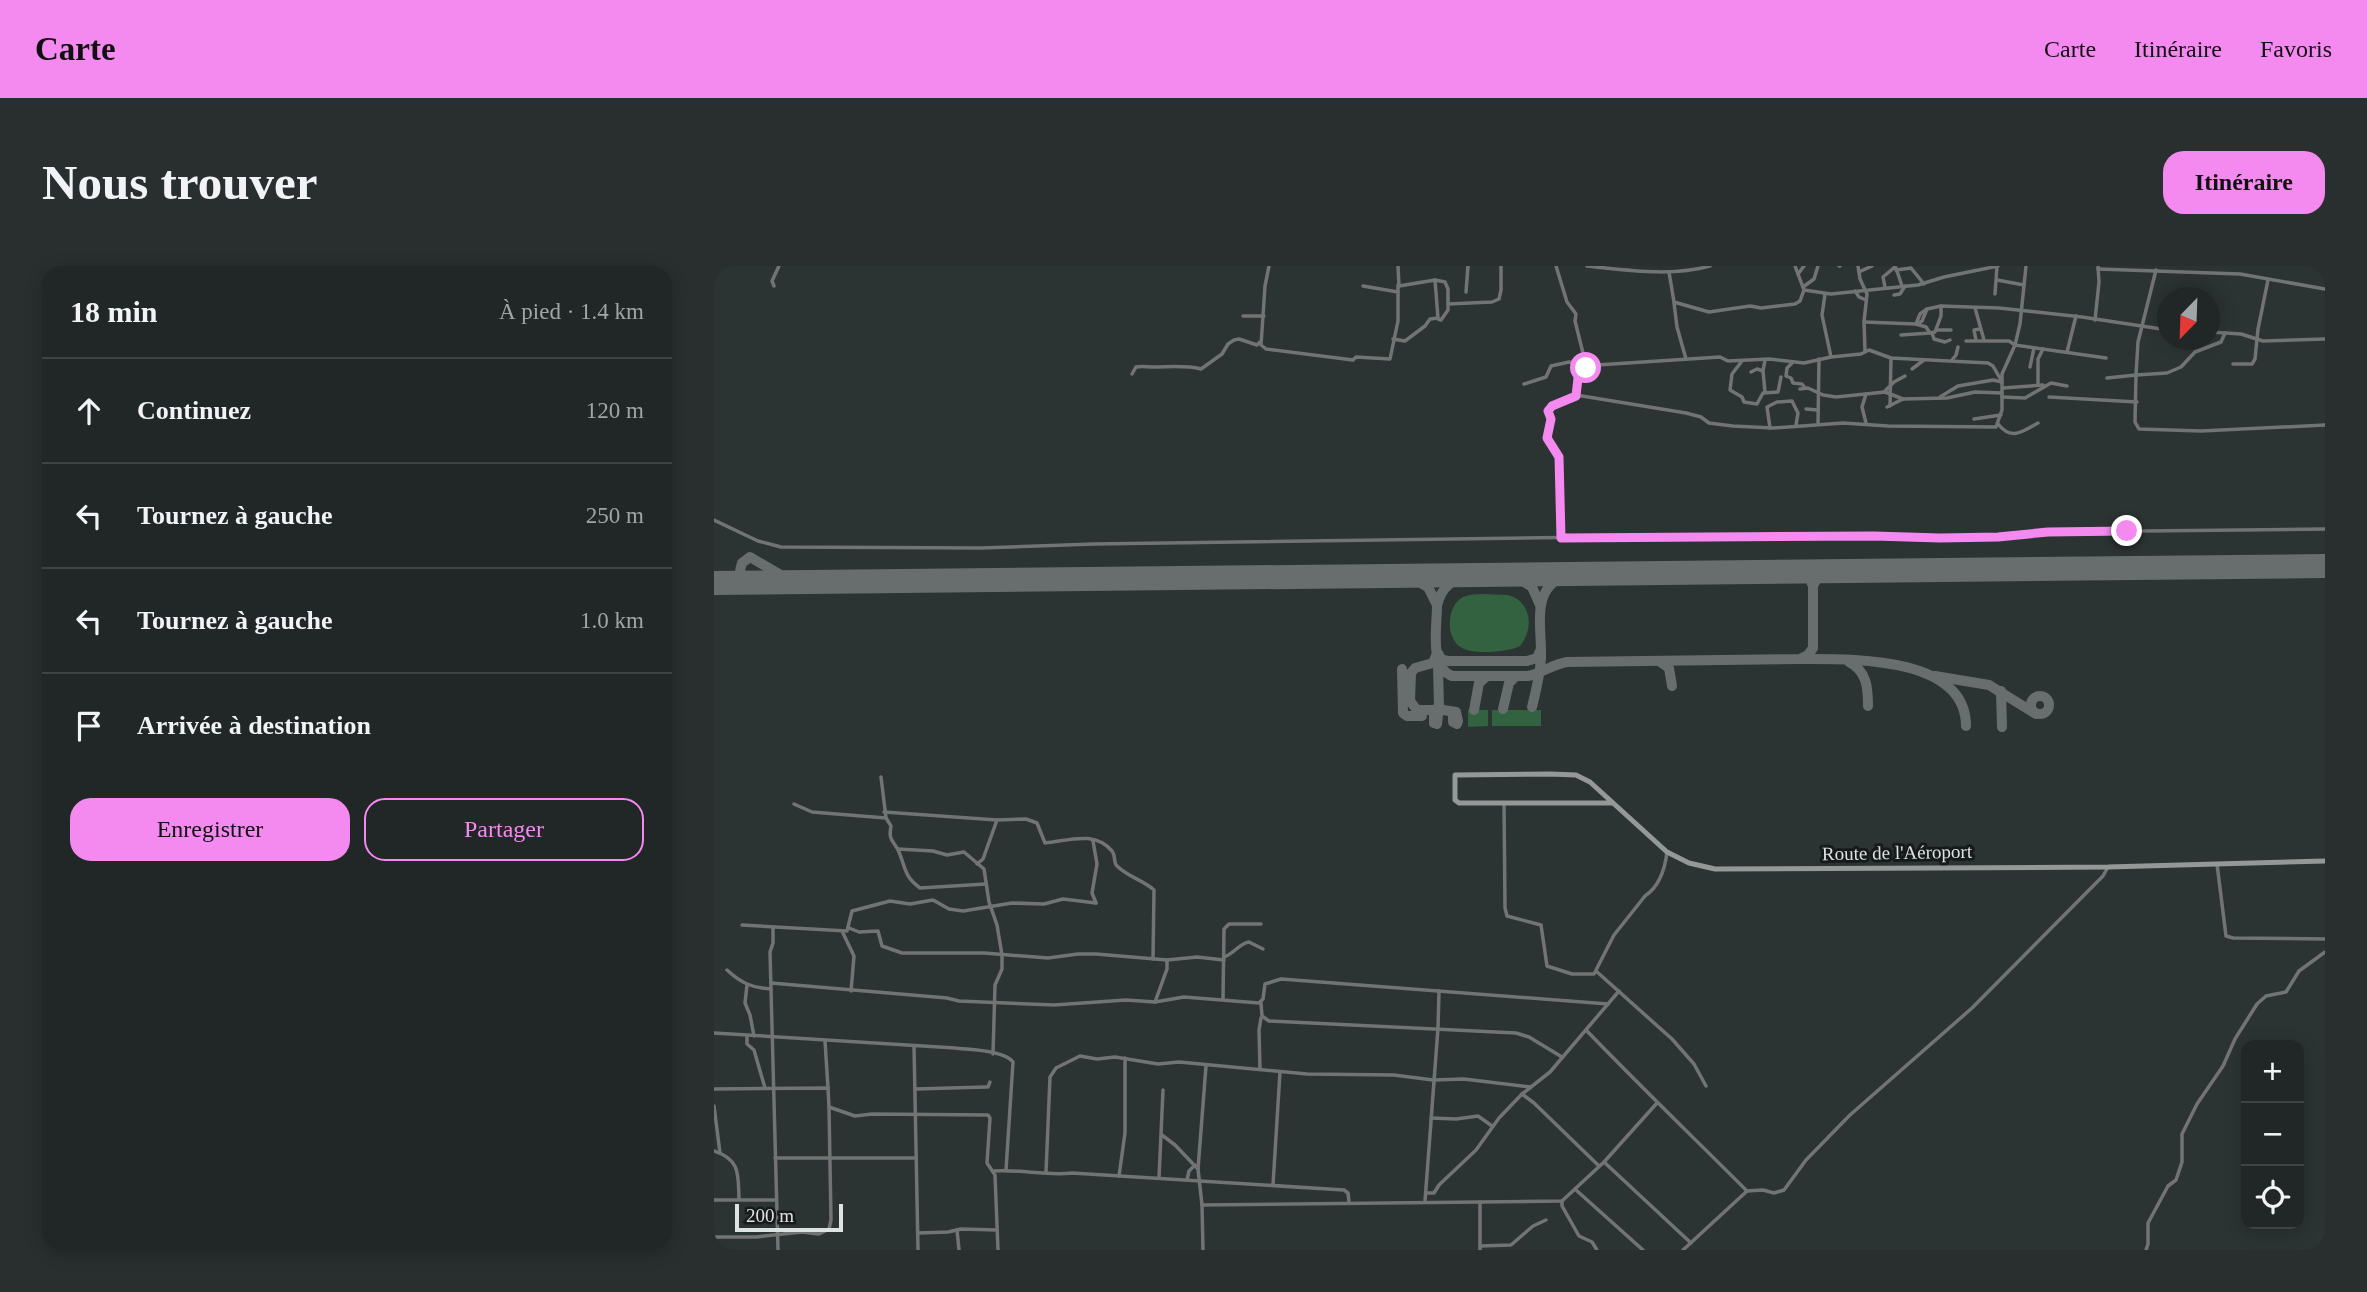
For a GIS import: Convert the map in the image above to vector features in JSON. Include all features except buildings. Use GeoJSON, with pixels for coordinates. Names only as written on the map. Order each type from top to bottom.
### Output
{"type":"FeatureCollection","features":[{"type":"Feature","properties":{"kind":"main road","name":"Route de l'Aéroport"},"geometry":{"type":"LineString","coordinates":[[1504,803],[1459,803],[1455,800],[1455,774],[1576,775],[1590,782],[1667,852],[1689,863],[1715,869],[2108,867],[2325,861]]}},
{"type":"Feature","properties":{"kind":"main road"},"geometry":{"type":"LineString","coordinates":[[1504,803],[1611,803]]}},
{"type":"Feature","properties":{"kind":"street"},"geometry":{"type":"LineString","coordinates":[[774,286],[772,281],[779,266]]}},
{"type":"Feature","properties":{"kind":"street"},"geometry":{"type":"LineString","coordinates":[[1269,266],[1265,286],[1262,348],[1353,360],[1356,357],[1390,359],[1398,321],[1398,266]]}},
{"type":"Feature","properties":{"kind":"street"},"geometry":{"type":"LineString","coordinates":[[1466,292],[1468,266]]}},
{"type":"Feature","properties":{"kind":"street"},"geometry":{"type":"LineString","coordinates":[[1448,304],[1473,304],[1499,299],[1501,266]]}},
{"type":"Feature","properties":{"kind":"street"},"geometry":{"type":"LineString","coordinates":[[1556,266],[1567,302],[1576,314],[1575,320],[1586,365],[1578,378],[1576,396]]}},
{"type":"Feature","properties":{"kind":"street"},"geometry":{"type":"LineString","coordinates":[[1587,266],[1669,272],[1710,266]]}},
{"type":"Feature","properties":{"kind":"street"},"geometry":{"type":"LineString","coordinates":[[1795,266],[1804,289]]}},
{"type":"Feature","properties":{"kind":"street"},"geometry":{"type":"LineString","coordinates":[[1798,274],[1804,266]]}},
{"type":"Feature","properties":{"kind":"street"},"geometry":{"type":"LineString","coordinates":[[1674,302],[1707,312],[1798,302],[1804,289],[1815,277],[1818,266]]}},
{"type":"Feature","properties":{"kind":"street"},"geometry":{"type":"LineString","coordinates":[[1858,266],[1865,289],[1866,351]]}},
{"type":"Feature","properties":{"kind":"street"},"geometry":{"type":"LineString","coordinates":[[1859,272],[1872,266]]}},
{"type":"Feature","properties":{"kind":"street"},"geometry":{"type":"LineString","coordinates":[[1804,289],[1825,294],[1924,284],[1997,266],[1995,293]]}},
{"type":"Feature","properties":{"kind":"street"},"geometry":{"type":"LineString","coordinates":[[1561,538],[1559,457],[1547,438],[1551,419],[1548,411],[1552,406],[1576,396],[1701,416],[1716,425],[1770,428],[1818,424],[1996,427],[2001,415],[2004,370],[2015,345],[2022,311],[2026,266]]}},
{"type":"Feature","properties":{"kind":"street"},"geometry":{"type":"LineString","coordinates":[[2189,272],[2190,266]]}},
{"type":"Feature","properties":{"kind":"street"},"geometry":{"type":"LineString","coordinates":[[1964,267],[1965,273]]}},
{"type":"Feature","properties":{"kind":"street"},"geometry":{"type":"LineString","coordinates":[[2095,320],[2098,267],[2240,274],[2325,289]]}},
{"type":"Feature","properties":{"kind":"street"},"geometry":{"type":"LineString","coordinates":[[1885,287],[1883,277],[1896,268],[1911,268],[1924,284]]}},
{"type":"Feature","properties":{"kind":"street"},"geometry":{"type":"LineString","coordinates":[[1894,296],[1900,294],[1903,286],[1896,268]]}},
{"type":"Feature","properties":{"kind":"street"},"geometry":{"type":"LineString","coordinates":[[2159,269],[2137,346],[2135,422],[2139,429],[2201,431],[2325,424]]}},
{"type":"Feature","properties":{"kind":"street"},"geometry":{"type":"LineString","coordinates":[[1669,272],[1677,327],[1686,359]]}},
{"type":"Feature","properties":{"kind":"street"},"geometry":{"type":"LineString","coordinates":[[1393,339],[1405,341],[1430,319],[1441,321],[1448,311],[1448,286],[1444,281],[1435,279],[1398,285]]}},
{"type":"Feature","properties":{"kind":"street"},"geometry":{"type":"LineString","coordinates":[[1435,279],[1438,319]]}},
{"type":"Feature","properties":{"kind":"street"},"geometry":{"type":"LineString","coordinates":[[1997,280],[2024,285]]}},
{"type":"Feature","properties":{"kind":"street"},"geometry":{"type":"LineString","coordinates":[[2233,364],[2254,362],[2268,280]]}},
{"type":"Feature","properties":{"kind":"street"},"geometry":{"type":"LineString","coordinates":[[1363,286],[1398,292]]}},
{"type":"Feature","properties":{"kind":"street"},"geometry":{"type":"LineString","coordinates":[[1854,290],[1859,297],[1866,300]]}},
{"type":"Feature","properties":{"kind":"street"},"geometry":{"type":"LineString","coordinates":[[1825,294],[1822,316],[1831,357]]}},
{"type":"Feature","properties":{"kind":"street"},"geometry":{"type":"LineString","coordinates":[[1917,324],[1920,314],[1927,309],[1941,306],[2076,316],[2157,329]]}},
{"type":"Feature","properties":{"kind":"street"},"geometry":{"type":"LineString","coordinates":[[1937,330],[1941,306]]}},
{"type":"Feature","properties":{"kind":"street"},"geometry":{"type":"LineString","coordinates":[[1974,308],[1984,340]]}},
{"type":"Feature","properties":{"kind":"street"},"geometry":{"type":"LineString","coordinates":[[1243,316],[1264,316]]}},
{"type":"Feature","properties":{"kind":"street"},"geometry":{"type":"LineString","coordinates":[[2067,352],[2076,316]]}},
{"type":"Feature","properties":{"kind":"street"},"geometry":{"type":"LineString","coordinates":[[1864,322],[1917,324],[1926,327],[1934,339],[1945,342],[1951,340]]}},
{"type":"Feature","properties":{"kind":"street"},"geometry":{"type":"LineString","coordinates":[[1976,340],[1974,330],[1980,329]]}},
{"type":"Feature","properties":{"kind":"street"},"geometry":{"type":"LineString","coordinates":[[1901,335],[1907,335],[1913,330],[1916,334],[1951,330]]}},
{"type":"Feature","properties":{"kind":"street"},"geometry":{"type":"LineString","coordinates":[[2220,333],[2263,341],[2325,339]]}},
{"type":"Feature","properties":{"kind":"street"},"geometry":{"type":"LineString","coordinates":[[2107,378],[2159,375],[2178,368],[2195,352],[2221,342],[2225,333]]}},
{"type":"Feature","properties":{"kind":"street"},"geometry":{"type":"LineString","coordinates":[[1132,374],[1136,367],[1143,366],[1152,368],[1185,365],[1201,369],[1222,355],[1234,340],[1256,345],[1262,340]]}},
{"type":"Feature","properties":{"kind":"street"},"geometry":{"type":"LineString","coordinates":[[1966,341],[2009,341],[2015,345],[2106,358]]}},
{"type":"Feature","properties":{"kind":"street"},"geometry":{"type":"LineString","coordinates":[[1951,361],[1958,347]]}},
{"type":"Feature","properties":{"kind":"street"},"geometry":{"type":"LineString","coordinates":[[2030,367],[2034,348]]}},
{"type":"Feature","properties":{"kind":"street"},"geometry":{"type":"LineString","coordinates":[[2038,384],[2037,362],[2043,349]]}},
{"type":"Feature","properties":{"kind":"street"},"geometry":{"type":"LineString","coordinates":[[1524,384],[1546,377],[1552,365],[1569,362],[1586,365],[1720,357],[1728,361],[1781,360],[1804,363],[1871,350],[1891,358],[1988,363],[1995,369],[2002,388]]}},
{"type":"Feature","properties":{"kind":"street"},"geometry":{"type":"LineString","coordinates":[[1891,358],[1891,394],[1888,407],[1903,399],[1953,397],[2038,384],[2055,383],[2067,386]]}},
{"type":"Feature","properties":{"kind":"street"},"geometry":{"type":"LineString","coordinates":[[1818,424],[1819,359]]}},
{"type":"Feature","properties":{"kind":"street"},"geometry":{"type":"LineString","coordinates":[[1765,360],[1765,392]]}},
{"type":"Feature","properties":{"kind":"street"},"geometry":{"type":"LineString","coordinates":[[1781,360],[1786,376],[1791,378],[1793,383],[1803,384],[1802,389],[1836,397],[1884,392],[1903,399]]}},
{"type":"Feature","properties":{"kind":"street"},"geometry":{"type":"LineString","coordinates":[[1912,369],[1924,360]]}},
{"type":"Feature","properties":{"kind":"street"},"geometry":{"type":"LineString","coordinates":[[1742,361],[1732,374],[1730,391],[1742,397],[1744,402],[1759,403],[1760,396],[1765,392],[1777,392],[1781,377]]}},
{"type":"Feature","properties":{"kind":"street"},"geometry":{"type":"LineString","coordinates":[[1786,369],[1794,362]]}},
{"type":"Feature","properties":{"kind":"street"},"geometry":{"type":"LineString","coordinates":[[1751,372],[1757,369],[1763,371]]}},
{"type":"Feature","properties":{"kind":"street"},"geometry":{"type":"LineString","coordinates":[[1995,369],[2004,370]]}},
{"type":"Feature","properties":{"kind":"street"},"geometry":{"type":"LineString","coordinates":[[1884,392],[1905,376]]}},
{"type":"Feature","properties":{"kind":"street"},"geometry":{"type":"LineString","coordinates":[[1940,397],[1958,386],[1993,380],[2002,388],[2025,398],[2045,385]]}},
{"type":"Feature","properties":{"kind":"street"},"geometry":{"type":"LineString","coordinates":[[1866,394],[1862,407],[1864,420],[1868,424]]}},
{"type":"Feature","properties":{"kind":"street"},"geometry":{"type":"LineString","coordinates":[[2049,397],[2137,401]]}},
{"type":"Feature","properties":{"kind":"street"},"geometry":{"type":"LineString","coordinates":[[1770,428],[1767,407],[1780,402],[1792,401],[1798,414],[1796,425]]}},
{"type":"Feature","properties":{"kind":"street"},"geometry":{"type":"LineString","coordinates":[[1806,409],[1818,410]]}},
{"type":"Feature","properties":{"kind":"street"},"geometry":{"type":"LineString","coordinates":[[1974,419],[2001,415]]}},
{"type":"Feature","properties":{"kind":"street"},"geometry":{"type":"LineString","coordinates":[[1998,423],[2011,433],[2025,432],[2038,423]]}},
{"type":"Feature","properties":{"kind":"street"},"geometry":{"type":"LineString","coordinates":[[714,520],[758,541],[781,547],[981,548],[1561,538],[1940,538],[1998,537],[2048,532],[2325,529]]}},
{"type":"Feature","properties":{"kind":"street"},"geometry":{"type":"LineString","coordinates":[[881,777],[884,812],[891,826],[889,834],[898,849],[906,875],[920,888],[986,884]]}},
{"type":"Feature","properties":{"kind":"street"},"geometry":{"type":"LineString","coordinates":[[1504,803],[1507,916],[1542,927],[1547,966],[1572,974],[1594,974],[1615,935],[1645,896],[1652,892],[1664,873],[1667,852]]}},
{"type":"Feature","properties":{"kind":"street"},"geometry":{"type":"LineString","coordinates":[[794,804],[812,812],[886,818]]}},
{"type":"Feature","properties":{"kind":"street"},"geometry":{"type":"LineString","coordinates":[[884,812],[997,820],[1026,819],[1037,823],[1045,843],[1076,837],[1103,844],[1114,853],[1117,866],[1154,890],[1153,959]]}},
{"type":"Feature","properties":{"kind":"street"},"geometry":{"type":"LineString","coordinates":[[977,864],[983,859],[997,820]]}},
{"type":"Feature","properties":{"kind":"street"},"geometry":{"type":"LineString","coordinates":[[849,929],[852,911],[885,901],[910,904],[933,900],[955,910],[1012,903],[1044,904],[1063,899],[1096,903],[1092,893],[1097,864],[1093,841]]}},
{"type":"Feature","properties":{"kind":"street"},"geometry":{"type":"LineString","coordinates":[[898,849],[933,850],[947,855],[964,852],[984,869],[1002,955],[1002,969],[995,985],[993,1054]]}},
{"type":"Feature","properties":{"kind":"street"},"geometry":{"type":"LineString","coordinates":[[2217,863],[2226,936],[2325,939]]}},
{"type":"Feature","properties":{"kind":"street"},"geometry":{"type":"LineString","coordinates":[[1684,1250],[1747,1191],[1763,1190],[1774,1193],[1788,1186],[1806,1160],[1850,1115],[1972,1008],[2103,876],[2108,867]]}},
{"type":"Feature","properties":{"kind":"street"},"geometry":{"type":"LineString","coordinates":[[1223,999],[1226,926],[1261,924]]}},
{"type":"Feature","properties":{"kind":"street"},"geometry":{"type":"LineString","coordinates":[[742,925],[878,931],[882,946],[897,952],[1048,958],[1096,954],[1167,960],[1224,958],[1237,947],[1249,942],[1263,949]]}},
{"type":"Feature","properties":{"kind":"street"},"geometry":{"type":"LineString","coordinates":[[773,928],[770,952],[771,1038],[778,1250]]}},
{"type":"Feature","properties":{"kind":"street"},"geometry":{"type":"LineString","coordinates":[[842,931],[854,956],[851,991]]}},
{"type":"Feature","properties":{"kind":"street"},"geometry":{"type":"LineString","coordinates":[[2146,1250],[2150,1218],[2168,1186],[2176,1180],[2182,1162],[2181,1140],[2186,1126],[2209,1084],[2223,1066],[2235,1039],[2263,999],[2268,995],[2286,992],[2299,971],[2325,952]]}},
{"type":"Feature","properties":{"kind":"street"},"geometry":{"type":"LineString","coordinates":[[1155,1002],[1167,969],[1167,960]]}},
{"type":"Feature","properties":{"kind":"street"},"geometry":{"type":"LineString","coordinates":[[727,970],[747,985],[771,989]]}},
{"type":"Feature","properties":{"kind":"street"},"geometry":{"type":"LineString","coordinates":[[1596,971],[1672,1039],[1694,1064],[1706,1086]]}},
{"type":"Feature","properties":{"kind":"street"},"geometry":{"type":"LineString","coordinates":[[1260,1069],[1259,1030],[1265,984],[1281,979],[1608,1004]]}},
{"type":"Feature","properties":{"kind":"street"},"geometry":{"type":"LineString","coordinates":[[771,983],[1054,1005],[1126,1000],[1155,1002],[1184,997],[1261,1003]]}},
{"type":"Feature","properties":{"kind":"street"},"geometry":{"type":"LineString","coordinates":[[747,985],[745,1003],[754,1036]]}},
{"type":"Feature","properties":{"kind":"street"},"geometry":{"type":"LineString","coordinates":[[1425,1201],[1439,991]]}},
{"type":"Feature","properties":{"kind":"street"},"geometry":{"type":"LineString","coordinates":[[1426,1193],[1434,1193],[1476,1150],[1492,1126],[1522,1094],[1550,1072],[1619,991]]}},
{"type":"Feature","properties":{"kind":"street"},"geometry":{"type":"LineString","coordinates":[[1262,1016],[1269,1021],[1516,1033],[1529,1037],[1562,1057]]}},
{"type":"Feature","properties":{"kind":"street"},"geometry":{"type":"LineString","coordinates":[[1586,1030],[1747,1191]]}},
{"type":"Feature","properties":{"kind":"street"},"geometry":{"type":"LineString","coordinates":[[714,1033],[987,1051],[1009,1057],[1013,1062],[1006,1170]]}},
{"type":"Feature","properties":{"kind":"street"},"geometry":{"type":"LineString","coordinates":[[747,1036],[747,1044],[754,1050],[765,1088]]}},
{"type":"Feature","properties":{"kind":"street"},"geometry":{"type":"LineString","coordinates":[[714,1237],[822,1233],[829,1229],[829,1107],[825,1041]]}},
{"type":"Feature","properties":{"kind":"street"},"geometry":{"type":"LineString","coordinates":[[914,1046],[914,1158],[918,1250]]}},
{"type":"Feature","properties":{"kind":"street"},"geometry":{"type":"LineString","coordinates":[[1046,1172],[1050,1077],[1076,1056],[1334,1075],[1464,1079],[1531,1087]]}},
{"type":"Feature","properties":{"kind":"street"},"geometry":{"type":"LineString","coordinates":[[1119,1176],[1125,1133],[1125,1058]]}},
{"type":"Feature","properties":{"kind":"street"},"geometry":{"type":"LineString","coordinates":[[1203,1250],[1200,1181],[1196,1167],[1206,1066]]}},
{"type":"Feature","properties":{"kind":"street"},"geometry":{"type":"LineString","coordinates":[[1273,1185],[1280,1071]]}},
{"type":"Feature","properties":{"kind":"street"},"geometry":{"type":"LineString","coordinates":[[915,1089],[988,1087],[990,1082]]}},
{"type":"Feature","properties":{"kind":"street"},"geometry":{"type":"LineString","coordinates":[[714,1089],[828,1088]]}},
{"type":"Feature","properties":{"kind":"street"},"geometry":{"type":"LineString","coordinates":[[1159,1178],[1163,1090]]}},
{"type":"Feature","properties":{"kind":"street"},"geometry":{"type":"LineString","coordinates":[[1522,1094],[1599,1166]]}},
{"type":"Feature","properties":{"kind":"street"},"geometry":{"type":"LineString","coordinates":[[1202,1205],[1545,1199],[1562,1201],[1604,1162],[1657,1103]]}},
{"type":"Feature","properties":{"kind":"street"},"geometry":{"type":"LineString","coordinates":[[714,1105],[720,1153]]}},
{"type":"Feature","properties":{"kind":"street"},"geometry":{"type":"LineString","coordinates":[[829,1107],[855,1116],[989,1116],[987,1163],[989,1168],[995,1171],[1046,1172],[1056,1175],[1072,1173],[1346,1190],[1349,1202]]}},
{"type":"Feature","properties":{"kind":"street"},"geometry":{"type":"LineString","coordinates":[[1431,1118],[1478,1116],[1492,1126]]}},
{"type":"Feature","properties":{"kind":"street"},"geometry":{"type":"LineString","coordinates":[[1162,1135],[1196,1167]]}},
{"type":"Feature","properties":{"kind":"street"},"geometry":{"type":"LineString","coordinates":[[714,1151],[730,1159],[739,1171],[739,1199]]}},
{"type":"Feature","properties":{"kind":"street"},"geometry":{"type":"LineString","coordinates":[[775,1158],[914,1158]]}},
{"type":"Feature","properties":{"kind":"street"},"geometry":{"type":"LineString","coordinates":[[1604,1162],[1690,1243]]}},
{"type":"Feature","properties":{"kind":"street"},"geometry":{"type":"LineString","coordinates":[[1187,1180],[1189,1171],[1196,1167]]}},
{"type":"Feature","properties":{"kind":"street"},"geometry":{"type":"LineString","coordinates":[[995,1171],[998,1250]]}},
{"type":"Feature","properties":{"kind":"street"},"geometry":{"type":"LineString","coordinates":[[1576,1190],[1643,1250]]}},
{"type":"Feature","properties":{"kind":"street"},"geometry":{"type":"LineString","coordinates":[[714,1200],[776,1200]]}},
{"type":"Feature","properties":{"kind":"street"},"geometry":{"type":"LineString","coordinates":[[1562,1201],[1562,1206],[1577,1233],[1592,1242],[1597,1250]]}},
{"type":"Feature","properties":{"kind":"street"},"geometry":{"type":"LineString","coordinates":[[1480,1202],[1480,1248],[1511,1245],[1533,1226],[1546,1220]]}},
{"type":"Feature","properties":{"kind":"street"},"geometry":{"type":"LineString","coordinates":[[957,1230],[959,1250]]}},
{"type":"Feature","properties":{"kind":"street"},"geometry":{"type":"LineString","coordinates":[[918,1233],[997,1230]]}},
{"type":"Feature","properties":{"kind":"green space"},"geometry":{"type":"Polygon","coordinates":[[[1473,595],[1507,595],[1521,603],[1528,616],[1528,631],[1520,646],[1483,652],[1467,650],[1456,644],[1450,630],[1450,622],[1457,601],[1473,595]]]}},
{"type":"Feature","properties":{"kind":"green space"},"geometry":{"type":"Polygon","coordinates":[[[1468,710],[1488,710],[1488,726],[1468,727],[1468,710]]]}},
{"type":"Feature","properties":{"kind":"green space"},"geometry":{"type":"Polygon","coordinates":[[[1492,710],[1541,710],[1541,726],[1492,726],[1492,710]]]}},
{"type":"Feature","properties":{"kind":"taxiway"},"geometry":{"type":"LineString","coordinates":[[773,583],[759,586],[743,583],[740,572],[742,563],[750,557],[786,578],[802,582]]}},
{"type":"Feature","properties":{"kind":"taxiway"},"geometry":{"type":"LineString","coordinates":[[1472,575],[1449,584],[1441,594],[1437,606],[1437,655],[1440,664],[1452,676],[1528,676],[1567,662],[1800,659],[1808,655],[1813,648],[1813,586],[1818,576],[1827,571]]}},
{"type":"Feature","properties":{"kind":"taxiway"},"geometry":{"type":"LineString","coordinates":[[1799,572],[1810,579],[1813,586]]}},
{"type":"Feature","properties":{"kind":"taxiway"},"geometry":{"type":"LineString","coordinates":[[1532,707],[1540,664],[1540,619],[1544,596],[1558,579],[1572,574]]}},
{"type":"Feature","properties":{"kind":"taxiway"},"geometry":{"type":"LineString","coordinates":[[1513,575],[1532,587],[1540,605]]}},
{"type":"Feature","properties":{"kind":"taxiway"},"geometry":{"type":"LineString","coordinates":[[1408,576],[1428,587],[1437,605]]}},
{"type":"Feature","properties":{"kind":"taxiway"},"geometry":{"type":"LineString","coordinates":[[1438,653],[1441,659],[1448,661],[1527,661],[1537,658],[1540,651]]}},
{"type":"Feature","properties":{"kind":"taxiway"},"geometry":{"type":"LineString","coordinates":[[1437,653],[1433,663],[1415,668],[1411,673],[1410,701],[1417,710],[1436,710],[1439,705]]}},
{"type":"Feature","properties":{"kind":"taxiway"},"geometry":{"type":"LineString","coordinates":[[1803,659],[1876,662],[1927,674],[1947,686],[1961,703],[1966,726]]}},
{"type":"Feature","properties":{"kind":"taxiway"},"geometry":{"type":"LineString","coordinates":[[1659,661],[1669,668],[1672,686]]}},
{"type":"Feature","properties":{"kind":"taxiway"},"geometry":{"type":"LineString","coordinates":[[1849,662],[1863,675],[1868,706]]}},
{"type":"Feature","properties":{"kind":"taxiway"},"geometry":{"type":"LineString","coordinates":[[1438,665],[1439,707],[1456,712],[1457,724],[1453,722],[1453,714]]}},
{"type":"Feature","properties":{"kind":"taxiway"},"geometry":{"type":"LineString","coordinates":[[1402,669],[1403,713],[1407,716],[1422,716]]}},
{"type":"Feature","properties":{"kind":"taxiway"},"geometry":{"type":"LineString","coordinates":[[1474,710],[1479,683],[1487,676]]}},
{"type":"Feature","properties":{"kind":"taxiway"},"geometry":{"type":"LineString","coordinates":[[1503,709],[1509,683],[1516,676]]}},
{"type":"Feature","properties":{"kind":"taxiway"},"geometry":{"type":"LineString","coordinates":[[1935,676],[1989,685],[2036,714]]}},
{"type":"Feature","properties":{"kind":"taxiway"},"geometry":{"type":"LineString","coordinates":[[2001,691],[2002,727]]}},
{"type":"Feature","properties":{"kind":"taxiway"},"geometry":{"type":"LineString","coordinates":[[2040,696],[2046,699],[2049,705],[2046,711],[2040,714],[2034,711],[2031,705],[2034,699],[2040,696]]}},
{"type":"Feature","properties":{"kind":"taxiway"},"geometry":{"type":"LineString","coordinates":[[1434,714],[1434,723],[1437,724],[1439,707]]}},
{"type":"Feature","properties":{"kind":"runway"},"geometry":{"type":"LineString","coordinates":[[714,583],[2325,566]]}},
{"type":"Feature","properties":{"kind":"route"},"geometry":{"type":"LineString","coordinates":[[1586,368],[1578,378],[1576,396],[1552,406],[1548,411],[1551,419],[1547,438],[1559,457],[1561,538],[1940,538],[2127,531]]}}]}
